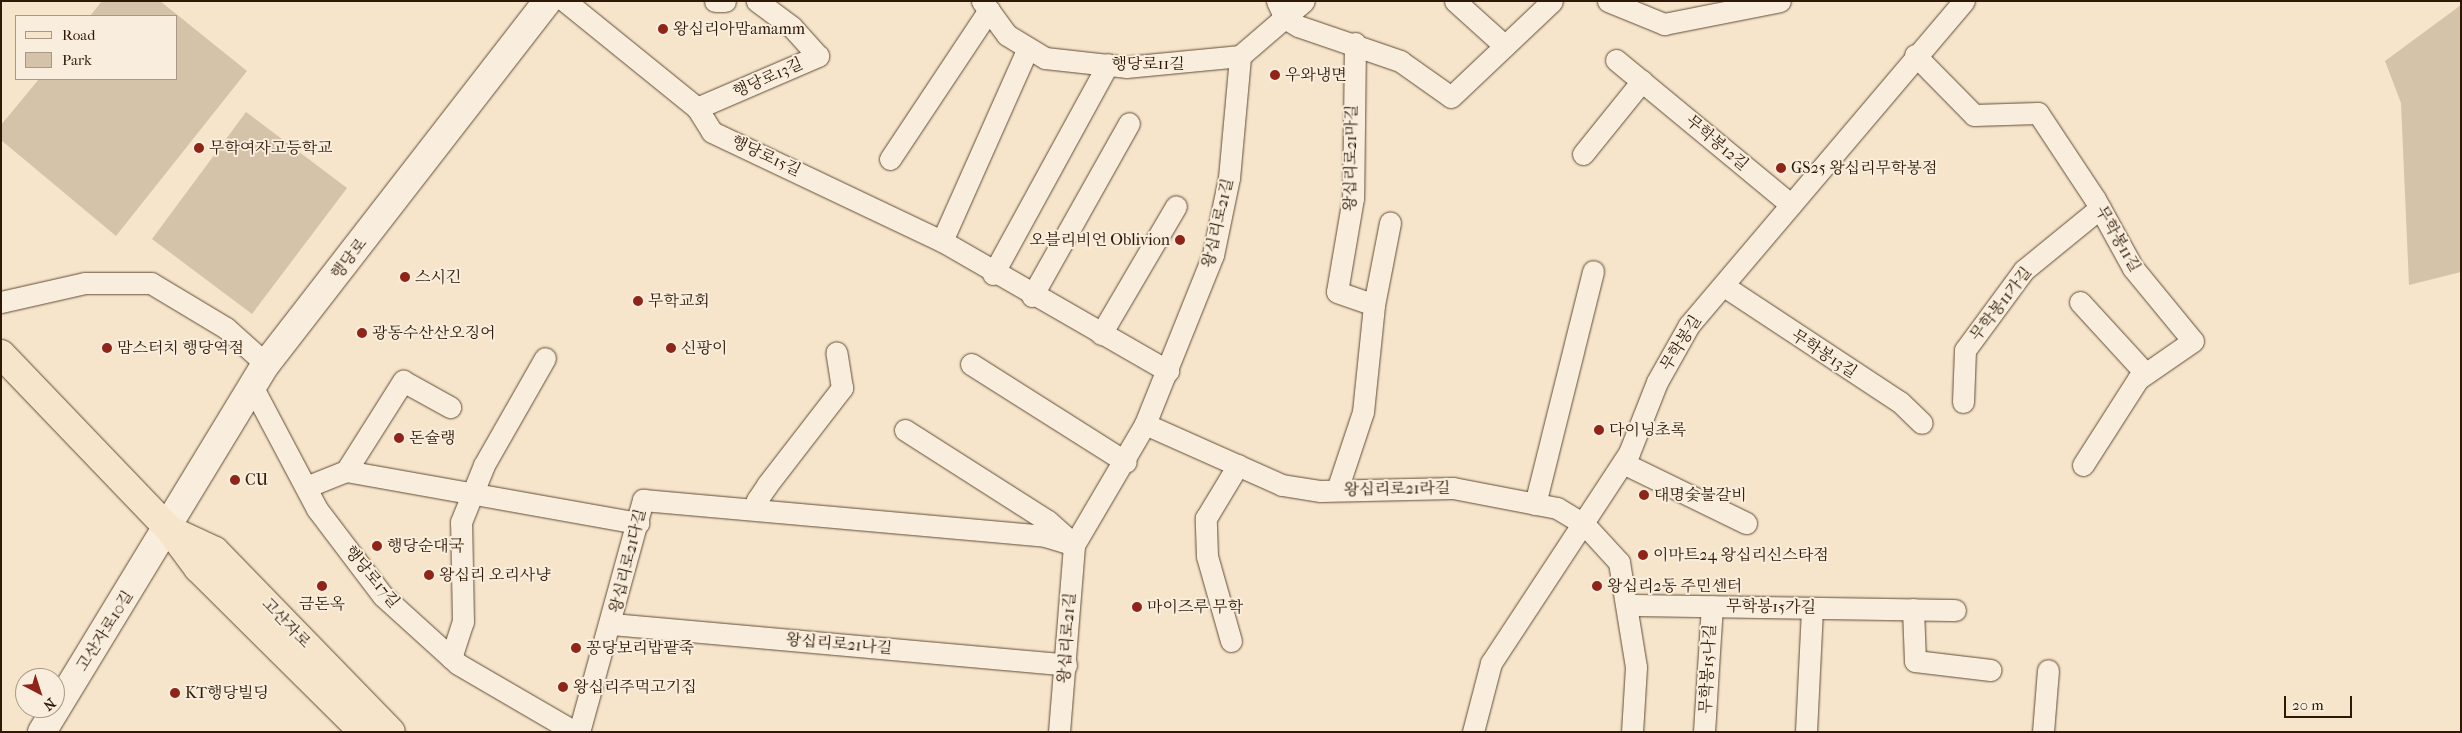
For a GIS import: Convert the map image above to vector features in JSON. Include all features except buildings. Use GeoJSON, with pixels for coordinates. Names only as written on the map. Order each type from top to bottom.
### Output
{"type":"FeatureCollection","features":[{"type":"Feature","properties":{"kind":"main road","name":"행당로"},"geometry":{"type":"LineString","coordinates":[[169,529],[266,364],[548,1]]}},
{"type":"Feature","properties":{"kind":"main road","name":"고산자로"},"geometry":{"type":"LineString","coordinates":[[1,354],[169,529],[198,568],[363,732]]}},
{"type":"Feature","properties":{"kind":"main road","name":"고산자로"},"geometry":{"type":"LineString","coordinates":[[169,529],[215,551],[391,732]]}},
{"type":"Feature","properties":{"kind":"main road","name":"고산자로10길"},"geometry":{"type":"LineString","coordinates":[[42,732],[169,529]]}},
{"type":"Feature","properties":{"kind":"street","name":"행당로15길"},"geometry":{"type":"LineString","coordinates":[[565,1],[697,108],[712,132],[942,241],[993,274],[1168,371]]}},
{"type":"Feature","properties":{"kind":"street"},"geometry":{"type":"LineString","coordinates":[[715,1],[725,1]]}},
{"type":"Feature","properties":{"kind":"street","name":"행당로13길"},"geometry":{"type":"LineString","coordinates":[[697,108],[818,56],[792,27],[756,1]]}},
{"type":"Feature","properties":{"kind":"street"},"geometry":{"type":"LineString","coordinates":[[1240,56],[1281,10],[1304,1]]}},
{"type":"Feature","properties":{"kind":"street"},"geometry":{"type":"LineString","coordinates":[[1455,1],[1505,46]]}},
{"type":"Feature","properties":{"kind":"street"},"geometry":{"type":"LineString","coordinates":[[1281,10],[1400,61],[1451,97],[1552,1]]}},
{"type":"Feature","properties":{"kind":"street"},"geometry":{"type":"LineString","coordinates":[[1608,1],[1664,24],[1780,1]]}},
{"type":"Feature","properties":{"kind":"street","name":"무학봉길"},"geometry":{"type":"LineString","coordinates":[[1473,732],[1491,663],[1623,463],[1657,382],[1689,326],[1915,55],[1964,1]]}},
{"type":"Feature","properties":{"kind":"street","name":"행당로11길"},"geometry":{"type":"LineString","coordinates":[[890,159],[986,6],[1007,35],[1045,58],[1108,64],[1210,62],[1240,56]]}},
{"type":"Feature","properties":{"kind":"street","name":"왕십리로21마길"},"geometry":{"type":"LineString","coordinates":[[1355,43],[1353,198],[1337,292],[1374,305]]}},
{"type":"Feature","properties":{"kind":"street"},"geometry":{"type":"LineString","coordinates":[[942,241],[1028,48]]}},
{"type":"Feature","properties":{"kind":"street","name":"무학봉11길"},"geometry":{"type":"LineString","coordinates":[[1915,55],[1974,115],[2038,113],[2100,208],[2132,268],[2194,341],[2145,373],[2084,465]]}},
{"type":"Feature","properties":{"kind":"street","name":"왕십리로21길"},"geometry":{"type":"LineString","coordinates":[[1059,732],[1066,665],[1074,545],[1126,462],[1145,424],[1214,255],[1229,178],[1240,56]]}},
{"type":"Feature","properties":{"kind":"street","name":"무학봉12길"},"geometry":{"type":"LineString","coordinates":[[1616,60],[1791,205]]}},
{"type":"Feature","properties":{"kind":"street"},"geometry":{"type":"LineString","coordinates":[[993,274],[1108,64]]}},
{"type":"Feature","properties":{"kind":"street"},"geometry":{"type":"LineString","coordinates":[[1583,154],[1642,81]]}},
{"type":"Feature","properties":{"kind":"street"},"geometry":{"type":"LineString","coordinates":[[1032,296],[1129,123]]}},
{"type":"Feature","properties":{"kind":"street"},"geometry":{"type":"LineString","coordinates":[[1101,334],[1176,206]]}},
{"type":"Feature","properties":{"kind":"street","name":"무학봉11가길"},"geometry":{"type":"LineString","coordinates":[[1962,402],[1965,350],[2024,270],[2100,208]]}},
{"type":"Feature","properties":{"kind":"street"},"geometry":{"type":"LineString","coordinates":[[1337,490],[1363,412],[1374,305],[1390,223]]}},
{"type":"Feature","properties":{"kind":"street"},"geometry":{"type":"LineString","coordinates":[[1535,504],[1593,270]]}},
{"type":"Feature","properties":{"kind":"street"},"geometry":{"type":"LineString","coordinates":[[1,302],[85,283],[150,283],[218,323],[266,364]]}},
{"type":"Feature","properties":{"kind":"street","name":"무학봉13길"},"geometry":{"type":"LineString","coordinates":[[1724,286],[1900,402],[1922,423]]}},
{"type":"Feature","properties":{"kind":"street"},"geometry":{"type":"LineString","coordinates":[[2080,302],[2145,373]]}},
{"type":"Feature","properties":{"kind":"street"},"geometry":{"type":"LineString","coordinates":[[758,510],[757,500],[766,485],[842,388],[836,352]]}},
{"type":"Feature","properties":{"kind":"street"},"geometry":{"type":"LineString","coordinates":[[451,658],[463,622],[461,522],[471,493],[545,358]]}},
{"type":"Feature","properties":{"kind":"street"},"geometry":{"type":"LineString","coordinates":[[971,364],[1126,462]]}},
{"type":"Feature","properties":{"kind":"street"},"geometry":{"type":"LineString","coordinates":[[346,471],[403,381],[450,407]]}},
{"type":"Feature","properties":{"kind":"street","name":"행당로17길"},"geometry":{"type":"LineString","coordinates":[[253,388],[317,509],[383,596],[451,658],[574,732]]}},
{"type":"Feature","properties":{"kind":"street","name":"왕십리로21라길"},"geometry":{"type":"LineString","coordinates":[[1145,424],[1282,485],[1337,490],[1453,488],[1557,508],[1584,524]]}},
{"type":"Feature","properties":{"kind":"street"},"geometry":{"type":"LineString","coordinates":[[905,430],[1048,521],[1074,545]]}},
{"type":"Feature","properties":{"kind":"street"},"geometry":{"type":"LineString","coordinates":[[1623,463],[1746,523]]}},
{"type":"Feature","properties":{"kind":"street"},"geometry":{"type":"LineString","coordinates":[[1231,641],[1207,556],[1206,518],[1238,465]]}},
{"type":"Feature","properties":{"kind":"street"},"geometry":{"type":"LineString","coordinates":[[306,487],[346,471],[638,523]]}},
{"type":"Feature","properties":{"kind":"street","name":"왕십리로21다길"},"geometry":{"type":"LineString","coordinates":[[579,732],[611,624],[643,500],[1045,536],[1074,545]]}},
{"type":"Feature","properties":{"kind":"street"},"geometry":{"type":"LineString","coordinates":[[1584,524],[1619,562],[1629,605],[1636,667],[1632,732]]}},
{"type":"Feature","properties":{"kind":"street","name":"무학봉15가길"},"geometry":{"type":"LineString","coordinates":[[1629,605],[1954,610]]}},
{"type":"Feature","properties":{"kind":"street","name":"무학봉15나길"},"geometry":{"type":"LineString","coordinates":[[1704,732],[1712,606]]}},
{"type":"Feature","properties":{"kind":"street"},"geometry":{"type":"LineString","coordinates":[[1806,732],[1812,608]]}},
{"type":"Feature","properties":{"kind":"street"},"geometry":{"type":"LineString","coordinates":[[1913,609],[1915,661],[1990,670]]}},
{"type":"Feature","properties":{"kind":"street","name":"왕십리로21나길"},"geometry":{"type":"LineString","coordinates":[[611,624],[1066,665]]}},
{"type":"Feature","properties":{"kind":"street"},"geometry":{"type":"LineString","coordinates":[[2044,732],[2048,670]]}},
{"type":"Feature","properties":{"kind":"green space"},"geometry":{"type":"Polygon","coordinates":[[[102,1],[160,1],[177,15],[91,15],[102,1]]]}},
{"type":"Feature","properties":{"kind":"green space"},"geometry":{"type":"Polygon","coordinates":[[[2461,5],[2461,272],[2409,285],[2401,103],[2385,61],[2461,5]]]}},
{"type":"Feature","properties":{"kind":"green space"},"geometry":{"type":"Polygon","coordinates":[[[178,15],[247,71],[116,236],[1,140],[1,125],[38,80],[178,80],[178,15]]]}},
{"type":"Feature","properties":{"kind":"green space"},"geometry":{"type":"Polygon","coordinates":[[[246,112],[347,188],[252,314],[152,239],[246,112]]]}},
{"type":"Feature","properties":{"kind":"place","name":"왕십리아맘amamm"},"geometry":{"type":"Point","coordinates":[663,29]}},
{"type":"Feature","properties":{"kind":"place","name":"우와냉면"},"geometry":{"type":"Point","coordinates":[1275,75]}},
{"type":"Feature","properties":{"kind":"place","name":"무학여자고등학교"},"geometry":{"type":"Point","coordinates":[199,148]}},
{"type":"Feature","properties":{"kind":"place","name":"GS25 왕십리무학봉점"},"geometry":{"type":"Point","coordinates":[1781,168]}},
{"type":"Feature","properties":{"kind":"place","name":"오블리비언 Oblivion"},"geometry":{"type":"Point","coordinates":[1180,240]}},
{"type":"Feature","properties":{"kind":"place","name":"스시긴"},"geometry":{"type":"Point","coordinates":[405,277]}},
{"type":"Feature","properties":{"kind":"place","name":"무학교회"},"geometry":{"type":"Point","coordinates":[638,301]}},
{"type":"Feature","properties":{"kind":"place","name":"광동수산산오징어"},"geometry":{"type":"Point","coordinates":[362,333]}},
{"type":"Feature","properties":{"kind":"place","name":"맘스터치 행당역점"},"geometry":{"type":"Point","coordinates":[107,348]}},
{"type":"Feature","properties":{"kind":"place","name":"신팡이"},"geometry":{"type":"Point","coordinates":[671,348]}},
{"type":"Feature","properties":{"kind":"place","name":"다이닝초록"},"geometry":{"type":"Point","coordinates":[1599,430]}},
{"type":"Feature","properties":{"kind":"place","name":"돈슐랭"},"geometry":{"type":"Point","coordinates":[399,438]}},
{"type":"Feature","properties":{"kind":"place","name":"CU"},"geometry":{"type":"Point","coordinates":[235,480]}},
{"type":"Feature","properties":{"kind":"place","name":"대명숯불갈비"},"geometry":{"type":"Point","coordinates":[1644,495]}},
{"type":"Feature","properties":{"kind":"place","name":"행당순대국"},"geometry":{"type":"Point","coordinates":[377,546]}},
{"type":"Feature","properties":{"kind":"place","name":"이마트24 왕십리신스타점"},"geometry":{"type":"Point","coordinates":[1643,555]}},
{"type":"Feature","properties":{"kind":"place","name":"왕십리 오리사냥"},"geometry":{"type":"Point","coordinates":[429,575]}},
{"type":"Feature","properties":{"kind":"place","name":"금돈옥"},"geometry":{"type":"Point","coordinates":[322,586]}},
{"type":"Feature","properties":{"kind":"place","name":"왕십리2동 주민센터"},"geometry":{"type":"Point","coordinates":[1597,586]}},
{"type":"Feature","properties":{"kind":"place","name":"마이즈루 무학"},"geometry":{"type":"Point","coordinates":[1137,607]}},
{"type":"Feature","properties":{"kind":"place","name":"꽁당보리밥팥죽"},"geometry":{"type":"Point","coordinates":[576,648]}},
{"type":"Feature","properties":{"kind":"place","name":"왕십리주먹고기집"},"geometry":{"type":"Point","coordinates":[563,687]}},
{"type":"Feature","properties":{"kind":"place","name":"KT행당빌딩"},"geometry":{"type":"Point","coordinates":[175,693]}}]}
